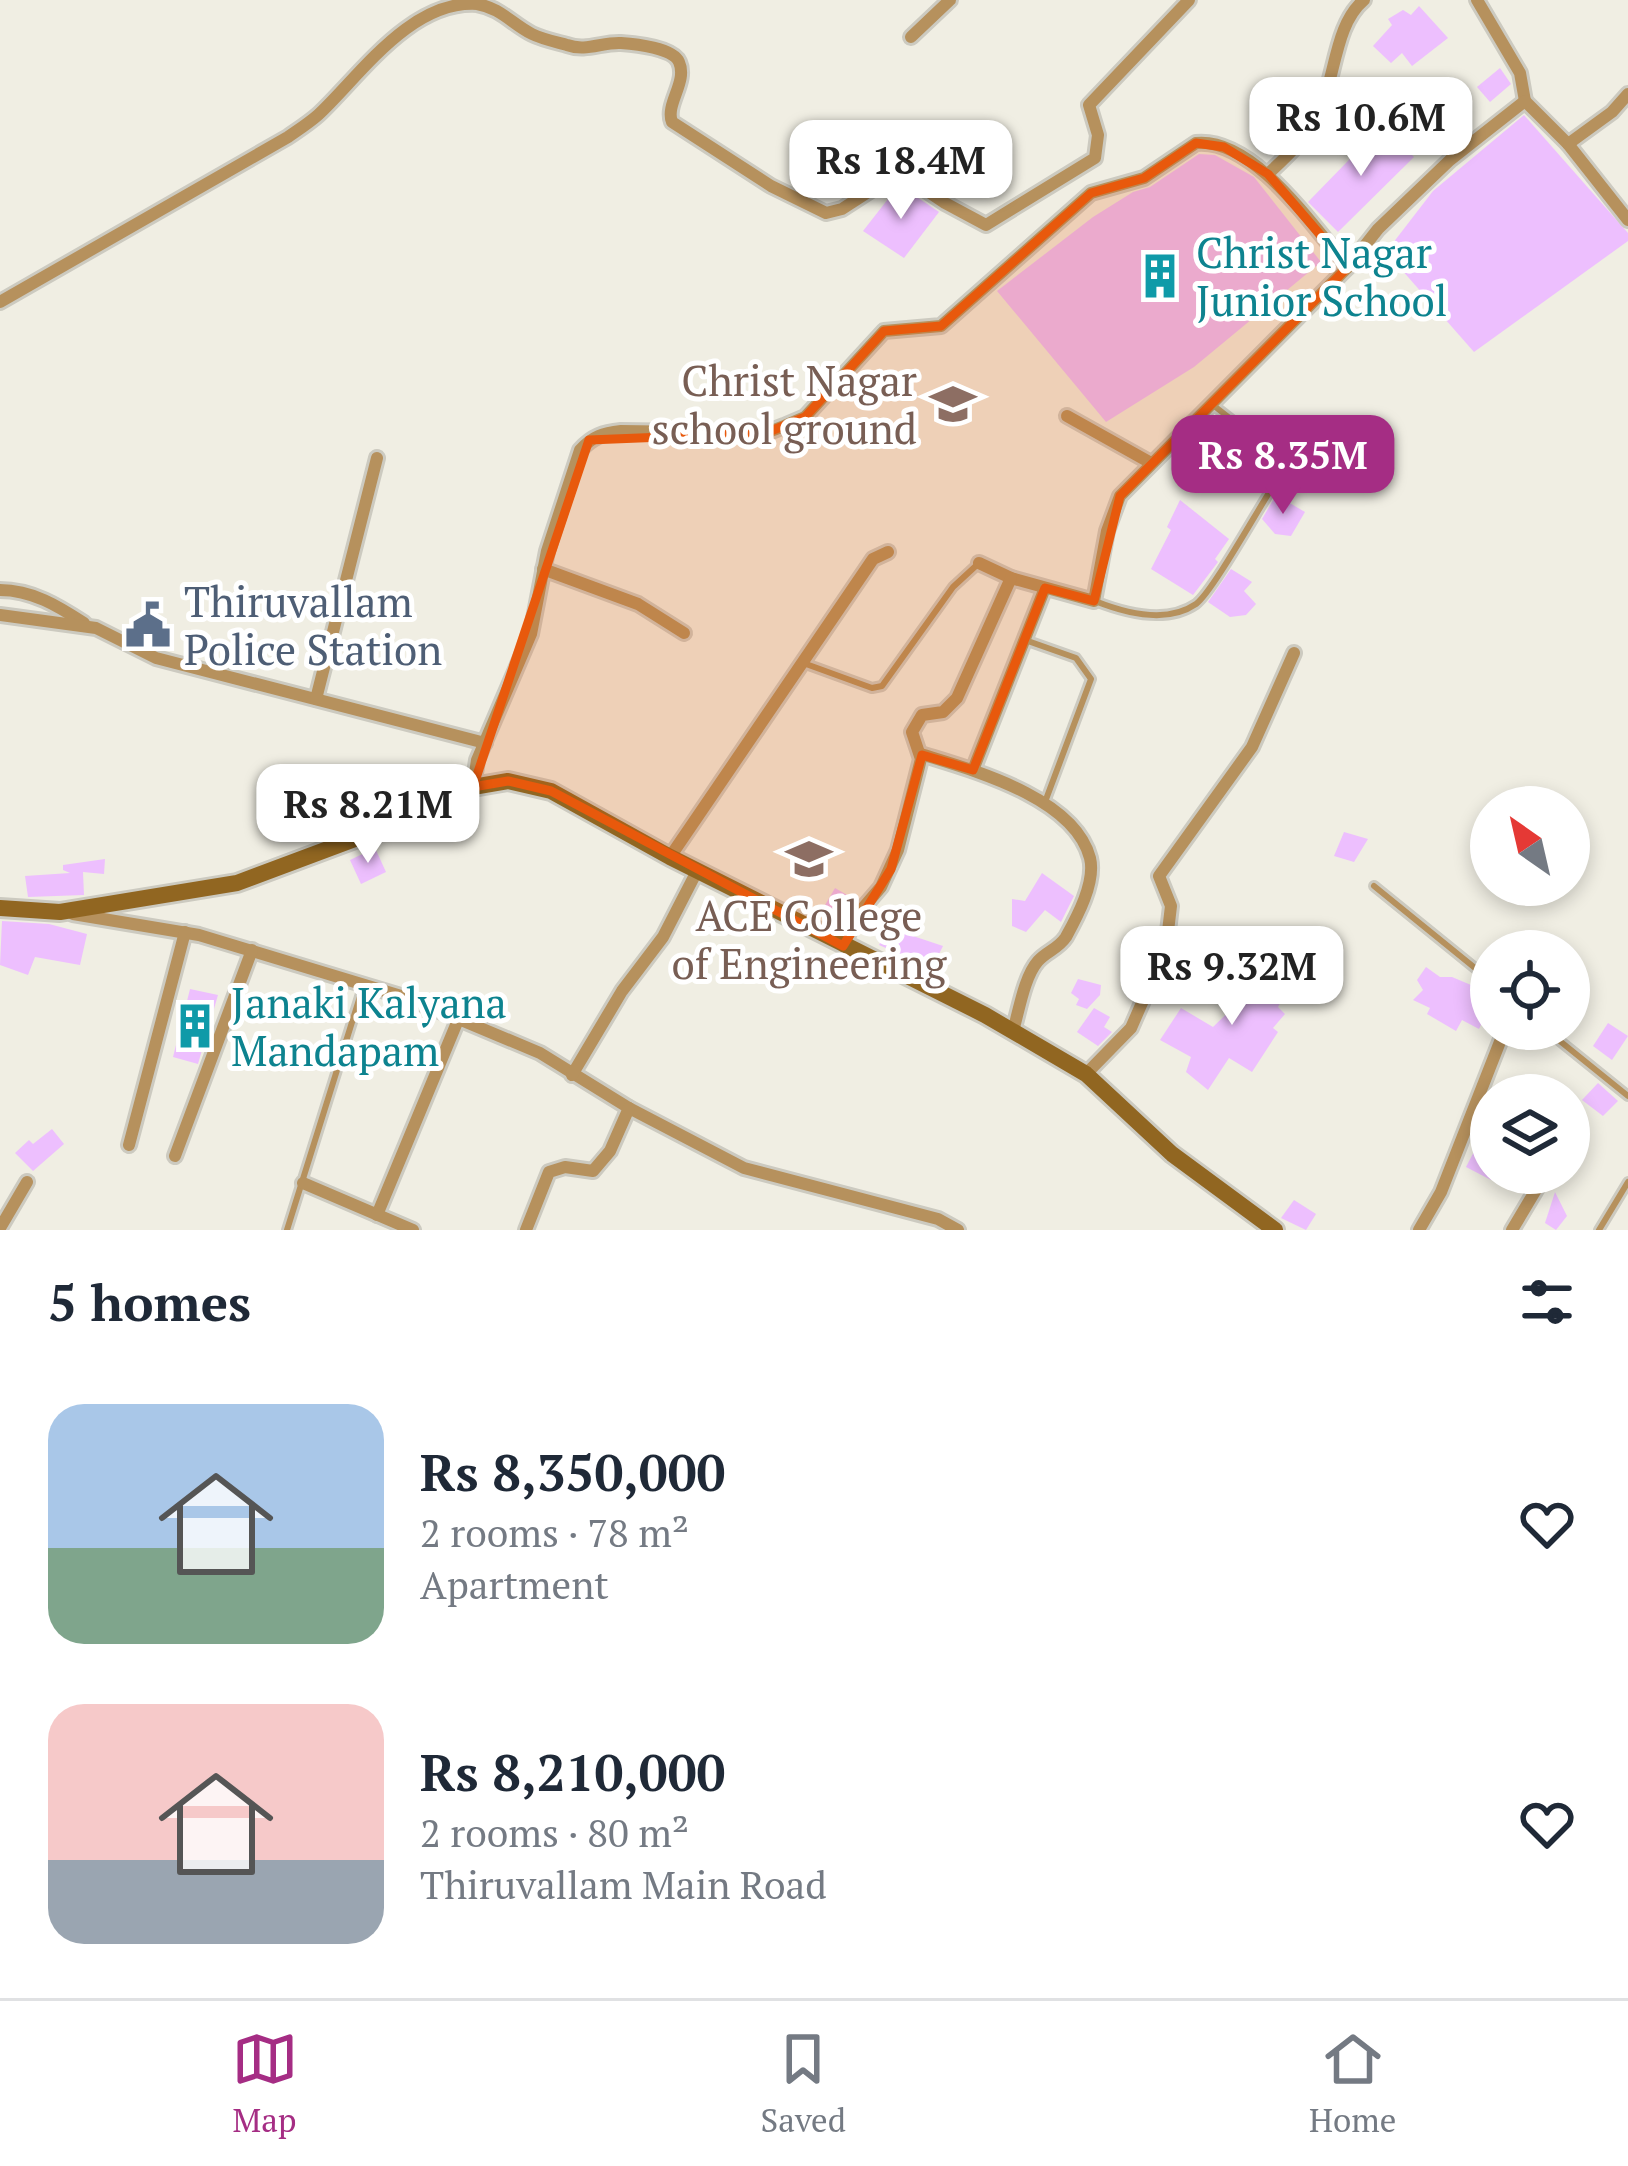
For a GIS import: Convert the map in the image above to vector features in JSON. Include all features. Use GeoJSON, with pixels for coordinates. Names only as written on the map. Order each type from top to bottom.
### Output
{"type":"FeatureCollection","features":[{"type":"Feature","properties":{"kind":"main road"},"geometry":{"type":"LineString","coordinates":[[0,908],[60,911],[238,883],[459,800],[472,788],[508,781],[550,790],[1086,1074],[1172,1154],[1275,1230]]}},
{"type":"Feature","properties":{"kind":"street"},"geometry":{"type":"LineString","coordinates":[[911,37],[950,0]]}},
{"type":"Feature","properties":{"kind":"street"},"geometry":{"type":"LineString","coordinates":[[0,302],[288,137],[318,115],[390,38],[436,9],[476,4],[502,11],[535,36],[581,49],[620,43],[666,50],[677,57],[681,69],[668,112],[672,122],[771,186],[826,213],[842,209],[899,172],[986,225],[1095,158],[1098,135],[1089,106],[1190,0]]}},
{"type":"Feature","properties":{"kind":"street"},"geometry":{"type":"LineString","coordinates":[[1268,174],[1317,119],[1337,63],[1342,27],[1364,0]]}},
{"type":"Feature","properties":{"kind":"street"},"geometry":{"type":"LineString","coordinates":[[1477,0],[1520,74],[1525,101],[1568,144],[1628,220]]}},
{"type":"Feature","properties":{"kind":"street"},"geometry":{"type":"LineString","coordinates":[[1568,144],[1628,94]]}},
{"type":"Feature","properties":{"kind":"street"},"geometry":{"type":"LineString","coordinates":[[979,563],[1011,578],[1094,601],[1107,531],[1120,496],[1348,267],[1378,229],[1450,160],[1525,101]]}},
{"type":"Feature","properties":{"kind":"street"},"geometry":{"type":"LineString","coordinates":[[472,788],[485,743],[531,634],[544,569],[580,450],[590,440],[621,431],[766,433],[805,417],[884,332],[941,326],[1091,193],[1144,178],[1187,146],[1207,142],[1224,147],[1268,174],[1348,267]]}},
{"type":"Feature","properties":{"kind":"street"},"geometry":{"type":"LineString","coordinates":[[1067,416],[1151,463]]}},
{"type":"Feature","properties":{"kind":"street"},"geometry":{"type":"LineString","coordinates":[[316,699],[377,458]]}},
{"type":"Feature","properties":{"kind":"street"},"geometry":{"type":"LineString","coordinates":[[670,857],[873,559],[888,552]]}},
{"type":"Feature","properties":{"kind":"street"},"geometry":{"type":"LineString","coordinates":[[544,569],[638,604],[684,633]]}},
{"type":"Feature","properties":{"kind":"street"},"geometry":{"type":"LineString","coordinates":[[843,946],[857,915],[891,869],[921,754],[912,732],[922,716],[943,712],[957,698],[1011,578]]}},
{"type":"Feature","properties":{"kind":"street"},"geometry":{"type":"LineString","coordinates":[[974,770],[1045,588]]}},
{"type":"Feature","properties":{"kind":"street"},"geometry":{"type":"LineString","coordinates":[[0,590],[51,602],[90,627],[156,658],[485,743]]}},
{"type":"Feature","properties":{"kind":"street"},"geometry":{"type":"LineString","coordinates":[[0,615],[90,627]]}},
{"type":"Feature","properties":{"kind":"street"},"geometry":{"type":"LineString","coordinates":[[1086,1074],[1131,1028],[1166,948],[1171,906],[1159,876],[1252,747],[1294,653]]}},
{"type":"Feature","properties":{"kind":"street"},"geometry":{"type":"LineString","coordinates":[[921,754],[974,770],[1045,802],[1077,836],[1091,862],[1075,918],[1060,946],[1036,963],[1012,1031]]}},
{"type":"Feature","properties":{"kind":"street"},"geometry":{"type":"LineString","coordinates":[[572,1075],[622,991],[663,938],[697,871]]}},
{"type":"Feature","properties":{"kind":"street"},"geometry":{"type":"LineString","coordinates":[[60,911],[185,932],[364,983],[540,1053],[629,1108],[744,1168],[958,1230]]}},
{"type":"Feature","properties":{"kind":"street"},"geometry":{"type":"LineString","coordinates":[[129,1145],[185,932]]}},
{"type":"Feature","properties":{"kind":"street"},"geometry":{"type":"LineString","coordinates":[[175,1156],[252,950]]}},
{"type":"Feature","properties":{"kind":"street"},"geometry":{"type":"LineString","coordinates":[[377,1215],[458,1020]]}},
{"type":"Feature","properties":{"kind":"street"},"geometry":{"type":"LineString","coordinates":[[1419,1230],[1441,1192],[1497,1050]]}},
{"type":"Feature","properties":{"kind":"street"},"geometry":{"type":"LineString","coordinates":[[526,1230],[549,1172],[565,1167],[593,1171],[610,1151],[629,1108]]}},
{"type":"Feature","properties":{"kind":"street"},"geometry":{"type":"LineString","coordinates":[[0,1228],[26,1182]]}},
{"type":"Feature","properties":{"kind":"street"},"geometry":{"type":"LineString","coordinates":[[303,1183],[412,1230]]}},
{"type":"Feature","properties":{"kind":"street"},"geometry":{"type":"LineString","coordinates":[[1512,1230],[1533,1194]]}},
{"type":"Feature","properties":{"kind":"lane"},"geometry":{"type":"LineString","coordinates":[[1094,601],[1141,614],[1171,613],[1199,602],[1274,485],[1279,468],[1269,452],[1213,405]]}},
{"type":"Feature","properties":{"kind":"lane"},"geometry":{"type":"LineString","coordinates":[[802,663],[879,688],[952,587],[979,563]]}},
{"type":"Feature","properties":{"kind":"lane"},"geometry":{"type":"LineString","coordinates":[[1024,640],[1076,658],[1090,672],[1045,802]]}},
{"type":"Feature","properties":{"kind":"lane"},"geometry":{"type":"LineString","coordinates":[[1374,886],[1470,965]]}},
{"type":"Feature","properties":{"kind":"lane"},"geometry":{"type":"LineString","coordinates":[[287,1230],[364,983]]}},
{"type":"Feature","properties":{"kind":"lane"},"geometry":{"type":"LineString","coordinates":[[1572,1050],[1628,1096]]}},
{"type":"Feature","properties":{"kind":"lane"},"geometry":{"type":"LineString","coordinates":[[1598,1230],[1628,1182]]}},
{"type":"Feature","properties":{"kind":"highlighted area"},"geometry":{"type":"Polygon","coordinates":[[[1196,143],[1224,147],[1268,174],[1348,267],[1120,496],[1094,601],[1045,588],[973,770],[922,755],[891,869],[843,946],[551,791],[508,781],[473,787],[589,440],[766,433],[805,417],[884,331],[941,326],[1091,193],[1144,178],[1196,143]]]}},
{"type":"Feature","properties":{"kind":"building"},"geometry":{"type":"Polygon","coordinates":[[[1419,6],[1448,38],[1412,66],[1402,53],[1391,63],[1373,46],[1392,25],[1388,19],[1403,10],[1411,15],[1419,6]]]}},
{"type":"Feature","properties":{"kind":"building"},"geometry":{"type":"Polygon","coordinates":[[[1500,68],[1511,84],[1490,102],[1477,87],[1500,68]]]}},
{"type":"Feature","properties":{"kind":"building"},"geometry":{"type":"Polygon","coordinates":[[[1524,115],[1628,233],[1628,241],[1474,352],[1386,252],[1433,191],[1524,115]]]}},
{"type":"Feature","properties":{"kind":"building"},"geometry":{"type":"Polygon","coordinates":[[[1382,126],[1414,157],[1338,232],[1308,202],[1382,126]]]}},
{"type":"Feature","properties":{"kind":"building","name":"Christ Nagar Junior School"},"geometry":{"type":"Polygon","coordinates":[[[1199,154],[1215,155],[1254,177],[1321,262],[1194,367],[1106,422],[997,291],[1093,217],[1199,154]]]}},
{"type":"Feature","properties":{"kind":"building"},"geometry":{"type":"Polygon","coordinates":[[[899,185],[939,212],[904,258],[863,231],[899,185]]]}},
{"type":"Feature","properties":{"kind":"building"},"geometry":{"type":"Polygon","coordinates":[[[1276,495],[1305,512],[1291,536],[1275,534],[1262,519],[1276,495]]]}},
{"type":"Feature","properties":{"kind":"building"},"geometry":{"type":"Polygon","coordinates":[[[1180,500],[1229,539],[1193,595],[1151,569],[1180,500]]]}},
{"type":"Feature","properties":{"kind":"building"},"geometry":{"type":"Polygon","coordinates":[[[1231,569],[1252,582],[1244,591],[1256,604],[1246,615],[1230,617],[1208,602],[1231,569]]]}},
{"type":"Feature","properties":{"kind":"building"},"geometry":{"type":"Polygon","coordinates":[[[1344,832],[1368,839],[1354,862],[1334,856],[1344,832]]]}},
{"type":"Feature","properties":{"kind":"building"},"geometry":{"type":"Polygon","coordinates":[[[375,848],[386,872],[361,884],[350,860],[375,848]]]}},
{"type":"Feature","properties":{"kind":"building"},"geometry":{"type":"Polygon","coordinates":[[[105,859],[104,874],[83,872],[84,895],[28,897],[25,876],[70,873],[63,865],[105,859]]]}},
{"type":"Feature","properties":{"kind":"building"},"geometry":{"type":"Polygon","coordinates":[[[1042,873],[1074,896],[1061,922],[1045,910],[1026,932],[1012,926],[1012,899],[1025,901],[1042,873]]]}},
{"type":"Feature","properties":{"kind":"building"},"geometry":{"type":"Polygon","coordinates":[[[835,888],[856,900],[842,923],[821,912],[835,888]]]}},
{"type":"Feature","properties":{"kind":"building"},"geometry":{"type":"Polygon","coordinates":[[[2,921],[49,924],[87,934],[80,965],[35,957],[28,975],[0,965],[2,921]]]}},
{"type":"Feature","properties":{"kind":"building"},"geometry":{"type":"Polygon","coordinates":[[[889,928],[943,946],[932,968],[879,945],[889,928]]]}},
{"type":"Feature","properties":{"kind":"building"},"geometry":{"type":"Polygon","coordinates":[[[1243,962],[1261,984],[1271,963],[1291,982],[1278,1007],[1285,1014],[1252,1072],[1229,1058],[1208,1090],[1186,1072],[1191,1057],[1160,1040],[1181,1008],[1213,1027],[1247,994],[1229,973],[1243,962]]]}},
{"type":"Feature","properties":{"kind":"building"},"geometry":{"type":"Polygon","coordinates":[[[1426,967],[1440,977],[1470,985],[1470,1024],[1462,1020],[1456,1031],[1427,1014],[1430,1008],[1413,1000],[1423,990],[1417,980],[1426,967]]]}},
{"type":"Feature","properties":{"kind":"building"},"geometry":{"type":"Polygon","coordinates":[[[1078,979],[1101,985],[1100,995],[1087,1009],[1076,1005],[1079,999],[1071,993],[1078,979]]]}},
{"type":"Feature","properties":{"kind":"building","name":"Janaki Kalyana Mandapam"},"geometry":{"type":"Polygon","coordinates":[[[190,989],[218,995],[198,1064],[173,1057],[190,989]]]}},
{"type":"Feature","properties":{"kind":"building"},"geometry":{"type":"Polygon","coordinates":[[[1094,1008],[1110,1017],[1104,1027],[1112,1032],[1098,1046],[1077,1032],[1094,1008]]]}},
{"type":"Feature","properties":{"kind":"building"},"geometry":{"type":"Polygon","coordinates":[[[1608,1023],[1628,1036],[1612,1060],[1593,1046],[1608,1023]]]}},
{"type":"Feature","properties":{"kind":"building"},"geometry":{"type":"Polygon","coordinates":[[[1598,1083],[1618,1101],[1603,1116],[1590,1106],[1590,1092],[1598,1083]]]}},
{"type":"Feature","properties":{"kind":"building"},"geometry":{"type":"Polygon","coordinates":[[[52,1129],[64,1144],[33,1171],[15,1153],[52,1129]]]}},
{"type":"Feature","properties":{"kind":"building"},"geometry":{"type":"Polygon","coordinates":[[[1556,1194],[1567,1216],[1556,1230],[1545,1223],[1556,1194]]]}},
{"type":"Feature","properties":{"kind":"building"},"geometry":{"type":"Polygon","coordinates":[[[1294,1200],[1316,1214],[1306,1230],[1281,1218],[1294,1200]]]}},
{"type":"Feature","properties":{"kind":"place","name":"Christ Nagar Junior School"},"geometry":{"type":"Point","coordinates":[1160,276]}},
{"type":"Feature","properties":{"kind":"place","name":"Christ Nagar school ground"},"geometry":{"type":"Point","coordinates":[953,404]}},
{"type":"Feature","properties":{"kind":"place","name":"Thiruvallam Police Station"},"geometry":{"type":"Point","coordinates":[148,625]}},
{"type":"Feature","properties":{"kind":"place","name":"ACE College of Engineering"},"geometry":{"type":"Point","coordinates":[809,859]}},
{"type":"Feature","properties":{"kind":"place","name":"Janaki Kalyana Mandapam"},"geometry":{"type":"Point","coordinates":[195,1026]}}]}
